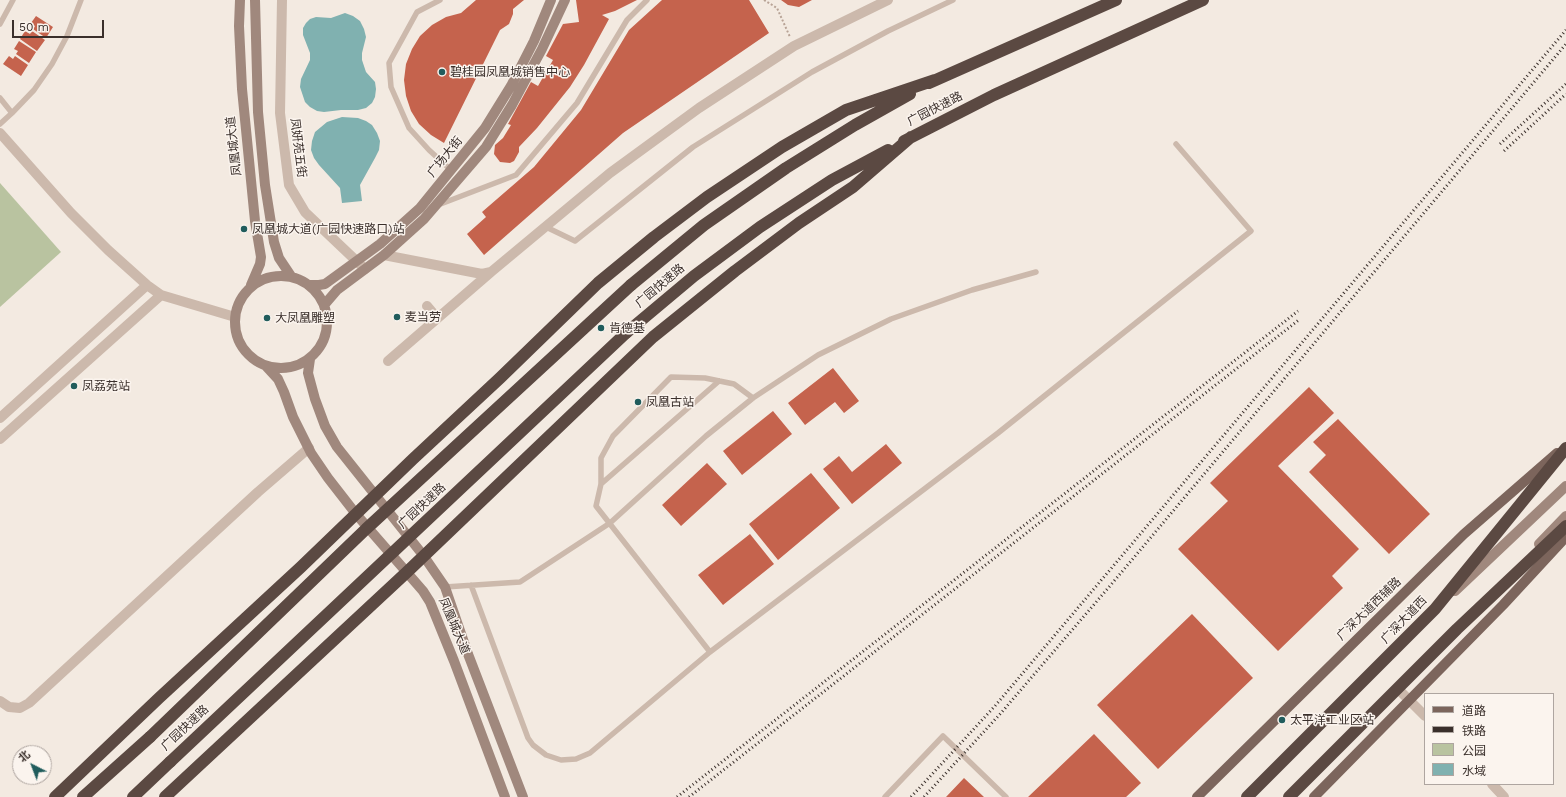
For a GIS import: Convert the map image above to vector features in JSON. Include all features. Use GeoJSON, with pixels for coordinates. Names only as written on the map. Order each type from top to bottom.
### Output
{"type":"FeatureCollection","features":[{"type":"Feature","properties":{"kind":"highway","name":"广园快速路"},"geometry":{"type":"LineString","coordinates":[[83,797],[150,737],[366,528],[631,285],[704,225],[786,168],[855,125],[935,80],[1116,0]]}},
{"type":"Feature","properties":{"kind":"highway","name":"广园快速路"},"geometry":{"type":"LineString","coordinates":[[133,797],[626,333],[694,276],[760,227],[832,180],[911,137],[994,95],[1203,0]]}},
{"type":"Feature","properties":{"kind":"highway"},"geometry":{"type":"LineString","coordinates":[[55,797],[159,698],[295,573],[598,283],[707,196],[782,147],[846,110],[935,80]]}},
{"type":"Feature","properties":{"kind":"highway"},"geometry":{"type":"LineString","coordinates":[[165,797],[407,572],[423,555],[654,337],[735,271],[799,223],[853,186],[911,137]]}},
{"type":"Feature","properties":{"kind":"highway","name":"广深大道西"},"geometry":{"type":"LineString","coordinates":[[1247,797],[1435,609],[1566,448]]}},
{"type":"Feature","properties":{"kind":"highway"},"geometry":{"type":"LineString","coordinates":[[1289,797],[1457,629],[1566,526]]}},
{"type":"Feature","properties":{"kind":"main road","name":"凤凰城大道"},"geometry":{"type":"LineString","coordinates":[[240,0],[239,26],[242,89],[255,221],[261,257],[256,276],[250,287]]}},
{"type":"Feature","properties":{"kind":"main road"},"geometry":{"type":"LineString","coordinates":[[255,0],[258,112],[265,185],[274,242],[279,258],[291,276]]}},
{"type":"Feature","properties":{"kind":"main road","name":"广场大街"},"geometry":{"type":"LineString","coordinates":[[310,285],[325,284],[380,244],[420,208],[485,128],[511,86],[534,41],[551,0]]}},
{"type":"Feature","properties":{"kind":"main road","name":"广场大街"},"geometry":{"type":"LineString","coordinates":[[325,304],[337,290],[384,255],[424,219],[486,147],[512,105],[542,49],[565,0]]}},
{"type":"Feature","properties":{"kind":"main road"},"geometry":{"type":"LineString","coordinates":[[275,275],[291,276],[306,281],[317,291],[325,304],[328,319],[326,334],[320,348],[310,359],[296,366],[281,369],[266,366],[252,358],[242,347],[236,333],[235,317],[239,302],[250,287],[260,280],[275,275]]}},
{"type":"Feature","properties":{"kind":"main road","name":"凤凰城大道"},"geometry":{"type":"LineString","coordinates":[[310,359],[308,373],[315,400],[325,426],[337,448],[423,555],[445,586],[468,654],[523,797]]}},
{"type":"Feature","properties":{"kind":"main road","name":"凤凰城大道"},"geometry":{"type":"LineString","coordinates":[[266,366],[278,379],[293,417],[309,448],[328,478],[356,514],[423,591],[430,602],[454,661],[505,797]]}},
{"type":"Feature","properties":{"kind":"main road","name":"广深大道西辅路"},"geometry":{"type":"LineString","coordinates":[[1197,797],[1464,534],[1566,445]]}},
{"type":"Feature","properties":{"kind":"main road"},"geometry":{"type":"LineString","coordinates":[[1435,609],[1566,486]]}},
{"type":"Feature","properties":{"kind":"main road"},"geometry":{"type":"LineString","coordinates":[[1457,629],[1566,516]]}},
{"type":"Feature","properties":{"kind":"main road"},"geometry":{"type":"LineString","coordinates":[[1314,797],[1504,605],[1566,537]]}},
{"type":"Feature","properties":{"kind":"street","name":"凤妍苑五街"},"geometry":{"type":"LineString","coordinates":[[282,0],[280,113],[289,185],[305,212],[357,260],[365,270]]}},
{"type":"Feature","properties":{"kind":"street"},"geometry":{"type":"LineString","coordinates":[[388,361],[610,173],[699,108],[794,46],[888,0]]}},
{"type":"Feature","properties":{"kind":"street"},"geometry":{"type":"LineString","coordinates":[[0,132],[71,213],[146,285],[161,295],[235,317]]}},
{"type":"Feature","properties":{"kind":"street"},"geometry":{"type":"LineString","coordinates":[[384,255],[482,274],[492,272]]}},
{"type":"Feature","properties":{"kind":"street"},"geometry":{"type":"LineString","coordinates":[[0,418],[146,285]]}},
{"type":"Feature","properties":{"kind":"street"},"geometry":{"type":"LineString","coordinates":[[0,439],[161,295]]}},
{"type":"Feature","properties":{"kind":"street"},"geometry":{"type":"LineString","coordinates":[[427,306],[437,318]]}},
{"type":"Feature","properties":{"kind":"street"},"geometry":{"type":"LineString","coordinates":[[0,701],[9,707],[20,708],[29,703],[258,492],[309,448]]}},
{"type":"Feature","properties":{"kind":"street"},"geometry":{"type":"LineString","coordinates":[[1398,689],[1424,715]]}},
{"type":"Feature","properties":{"kind":"street"},"geometry":{"type":"LineString","coordinates":[[1493,785],[1504,797]]}},
{"type":"Feature","properties":{"kind":"lane"},"geometry":{"type":"LineString","coordinates":[[0,24],[14,0]]}},
{"type":"Feature","properties":{"kind":"lane"},"geometry":{"type":"LineString","coordinates":[[0,124],[34,90],[52,64],[68,36],[81,0]]}},
{"type":"Feature","properties":{"kind":"lane"},"geometry":{"type":"LineString","coordinates":[[440,0],[417,12],[389,64],[391,87],[409,128],[429,150],[451,170]]}},
{"type":"Feature","properties":{"kind":"lane"},"geometry":{"type":"LineString","coordinates":[[436,206],[516,175],[577,103],[627,20],[647,0]]}},
{"type":"Feature","properties":{"kind":"lane"},"geometry":{"type":"LineString","coordinates":[[546,227],[575,241],[693,147],[812,72],[888,31],[953,0]]}},
{"type":"Feature","properties":{"kind":"lane"},"geometry":{"type":"LineString","coordinates":[[0,98],[12,113]]}},
{"type":"Feature","properties":{"kind":"lane"},"geometry":{"type":"LineString","coordinates":[[471,585],[528,738],[539,751],[554,759],[569,761],[576,760],[590,753],[710,652],[998,433],[1251,232],[1176,144]]}},
{"type":"Feature","properties":{"kind":"lane"},"geometry":{"type":"LineString","coordinates":[[445,586],[520,582],[610,523],[706,436],[753,398],[818,355],[892,319],[972,290],[1036,272]]}},
{"type":"Feature","properties":{"kind":"lane"},"geometry":{"type":"LineString","coordinates":[[710,652],[596,506],[601,484],[601,458],[612,436],[671,377],[705,378],[734,384],[753,398]]}},
{"type":"Feature","properties":{"kind":"lane"},"geometry":{"type":"LineString","coordinates":[[601,484],[719,381]]}},
{"type":"Feature","properties":{"kind":"lane"},"geometry":{"type":"LineString","coordinates":[[885,797],[943,736],[1006,797]]}},
{"type":"Feature","properties":{"kind":"path"},"geometry":{"type":"LineString","coordinates":[[764,0],[777,8],[794,46]]}},
{"type":"Feature","properties":{"kind":"green space"},"geometry":{"type":"Polygon","coordinates":[[[0,183],[61,252],[0,307],[0,183]]]}},
{"type":"Feature","properties":{"kind":"water"},"geometry":{"type":"Polygon","coordinates":[[[345,13],[360,21],[364,29],[366,37],[362,60],[366,72],[375,82],[375,97],[372,103],[366,108],[358,110],[317,111],[305,102],[300,87],[301,79],[310,60],[310,53],[303,35],[303,28],[310,19],[316,17],[331,18],[345,13]]]}},
{"type":"Feature","properties":{"kind":"water"},"geometry":{"type":"Polygon","coordinates":[[[342,117],[358,118],[366,121],[372,125],[380,141],[379,150],[360,185],[362,201],[342,203],[340,188],[319,165],[311,150],[315,132],[327,122],[342,117]]]}},
{"type":"Feature","properties":{"kind":"building","name":"碧桂园凤凰城销售中心"},"geometry":{"type":"Polygon","coordinates":[[[476,0],[524,0],[513,9],[513,14],[509,24],[500,30],[444,143],[431,135],[419,124],[411,111],[406,96],[404,80],[406,64],[412,49],[420,36],[432,25],[446,17],[461,13],[476,0]]]}},
{"type":"Feature","properties":{"kind":"building"},"geometry":{"type":"Polygon","coordinates":[[[576,0],[637,0],[615,11],[602,15],[609,19],[570,87],[537,128],[519,147],[519,152],[514,161],[510,163],[500,162],[494,154],[495,145],[503,138],[511,125],[508,124],[531,82],[538,86],[553,60],[546,56],[563,24],[579,22],[576,0]]]}},
{"type":"Feature","properties":{"kind":"building"},"geometry":{"type":"Polygon","coordinates":[[[662,0],[749,0],[769,33],[623,133],[484,255],[467,234],[486,217],[482,212],[534,167],[581,110],[629,30],[662,0]]]}},
{"type":"Feature","properties":{"kind":"building"},"geometry":{"type":"Polygon","coordinates":[[[781,0],[812,0],[799,7],[788,5],[781,0]]]}},
{"type":"Feature","properties":{"kind":"building"},"geometry":{"type":"Polygon","coordinates":[[[36,16],[53,27],[46,38],[33,29],[35,26],[31,23],[36,16]]]}},
{"type":"Feature","properties":{"kind":"building"},"geometry":{"type":"Polygon","coordinates":[[[25,31],[30,34],[32,31],[45,40],[37,51],[20,39],[25,31]]]}},
{"type":"Feature","properties":{"kind":"building"},"geometry":{"type":"Polygon","coordinates":[[[19,41],[36,52],[29,63],[16,54],[18,51],[14,49],[19,41]]]}},
{"type":"Feature","properties":{"kind":"building"},"geometry":{"type":"Polygon","coordinates":[[[9,56],[13,59],[15,56],[28,65],[21,76],[3,64],[9,56]]]}},
{"type":"Feature","properties":{"kind":"building"},"geometry":{"type":"Polygon","coordinates":[[[833,368],[859,401],[844,413],[835,402],[805,425],[788,403],[833,368]]]}},
{"type":"Feature","properties":{"kind":"building"},"geometry":{"type":"Polygon","coordinates":[[[1309,387],[1334,413],[1278,466],[1359,549],[1332,576],[1343,588],[1278,651],[1178,549],[1228,501],[1210,483],[1309,387]]]}},
{"type":"Feature","properties":{"kind":"building"},"geometry":{"type":"Polygon","coordinates":[[[773,411],[792,434],[742,475],[723,451],[773,411]]]}},
{"type":"Feature","properties":{"kind":"building"},"geometry":{"type":"Polygon","coordinates":[[[1338,419],[1430,514],[1389,554],[1309,472],[1326,455],[1313,442],[1338,419]]]}},
{"type":"Feature","properties":{"kind":"building"},"geometry":{"type":"Polygon","coordinates":[[[886,444],[902,463],[852,504],[823,469],[839,456],[852,472],[886,444]]]}},
{"type":"Feature","properties":{"kind":"building"},"geometry":{"type":"Polygon","coordinates":[[[707,463],[727,484],[681,526],[662,505],[707,463]]]}},
{"type":"Feature","properties":{"kind":"building"},"geometry":{"type":"Polygon","coordinates":[[[811,473],[840,508],[778,560],[749,524],[811,473]]]}},
{"type":"Feature","properties":{"kind":"building"},"geometry":{"type":"Polygon","coordinates":[[[750,534],[774,564],[723,605],[698,575],[750,534]]]}},
{"type":"Feature","properties":{"kind":"building"},"geometry":{"type":"Polygon","coordinates":[[[1192,614],[1253,678],[1158,769],[1097,705],[1192,614]]]}},
{"type":"Feature","properties":{"kind":"building"},"geometry":{"type":"Polygon","coordinates":[[[1094,734],[1141,783],[1126,797],[1028,797],[1094,734]]]}},
{"type":"Feature","properties":{"kind":"building"},"geometry":{"type":"Polygon","coordinates":[[[964,778],[984,797],[946,797],[964,778]]]}},
{"type":"Feature","properties":{"kind":"railway"},"geometry":{"type":"LineString","coordinates":[[911,797],[995,706],[1566,30]]}},
{"type":"Feature","properties":{"kind":"railway"},"geometry":{"type":"LineString","coordinates":[[924,797],[1001,713],[1115,580],[1566,44]]}},
{"type":"Feature","properties":{"kind":"railway"},"geometry":{"type":"LineString","coordinates":[[1500,144],[1566,84]]}},
{"type":"Feature","properties":{"kind":"railway"},"geometry":{"type":"LineString","coordinates":[[1504,151],[1566,94]]}},
{"type":"Feature","properties":{"kind":"railway"},"geometry":{"type":"LineString","coordinates":[[677,797],[1298,311]]}},
{"type":"Feature","properties":{"kind":"railway"},"geometry":{"type":"LineString","coordinates":[[689,797],[1300,319]]}},
{"type":"Feature","properties":{"kind":"place","name":"碧桂园凤凰城销售中心"},"geometry":{"type":"Point","coordinates":[442,72]}},
{"type":"Feature","properties":{"kind":"place","name":"凤凰城大道(广园快速路口)站"},"geometry":{"type":"Point","coordinates":[244,229]}},
{"type":"Feature","properties":{"kind":"place","name":"麦当劳"},"geometry":{"type":"Point","coordinates":[397,317]}},
{"type":"Feature","properties":{"kind":"place","name":"大凤凰雕塑"},"geometry":{"type":"Point","coordinates":[267,318]}},
{"type":"Feature","properties":{"kind":"place","name":"肯德基"},"geometry":{"type":"Point","coordinates":[601,328]}},
{"type":"Feature","properties":{"kind":"place","name":"凤荔苑站"},"geometry":{"type":"Point","coordinates":[74,386]}},
{"type":"Feature","properties":{"kind":"place","name":"凤凰古站"},"geometry":{"type":"Point","coordinates":[638,402]}},
{"type":"Feature","properties":{"kind":"place","name":"太平洋工业区站"},"geometry":{"type":"Point","coordinates":[1282,720]}}]}
